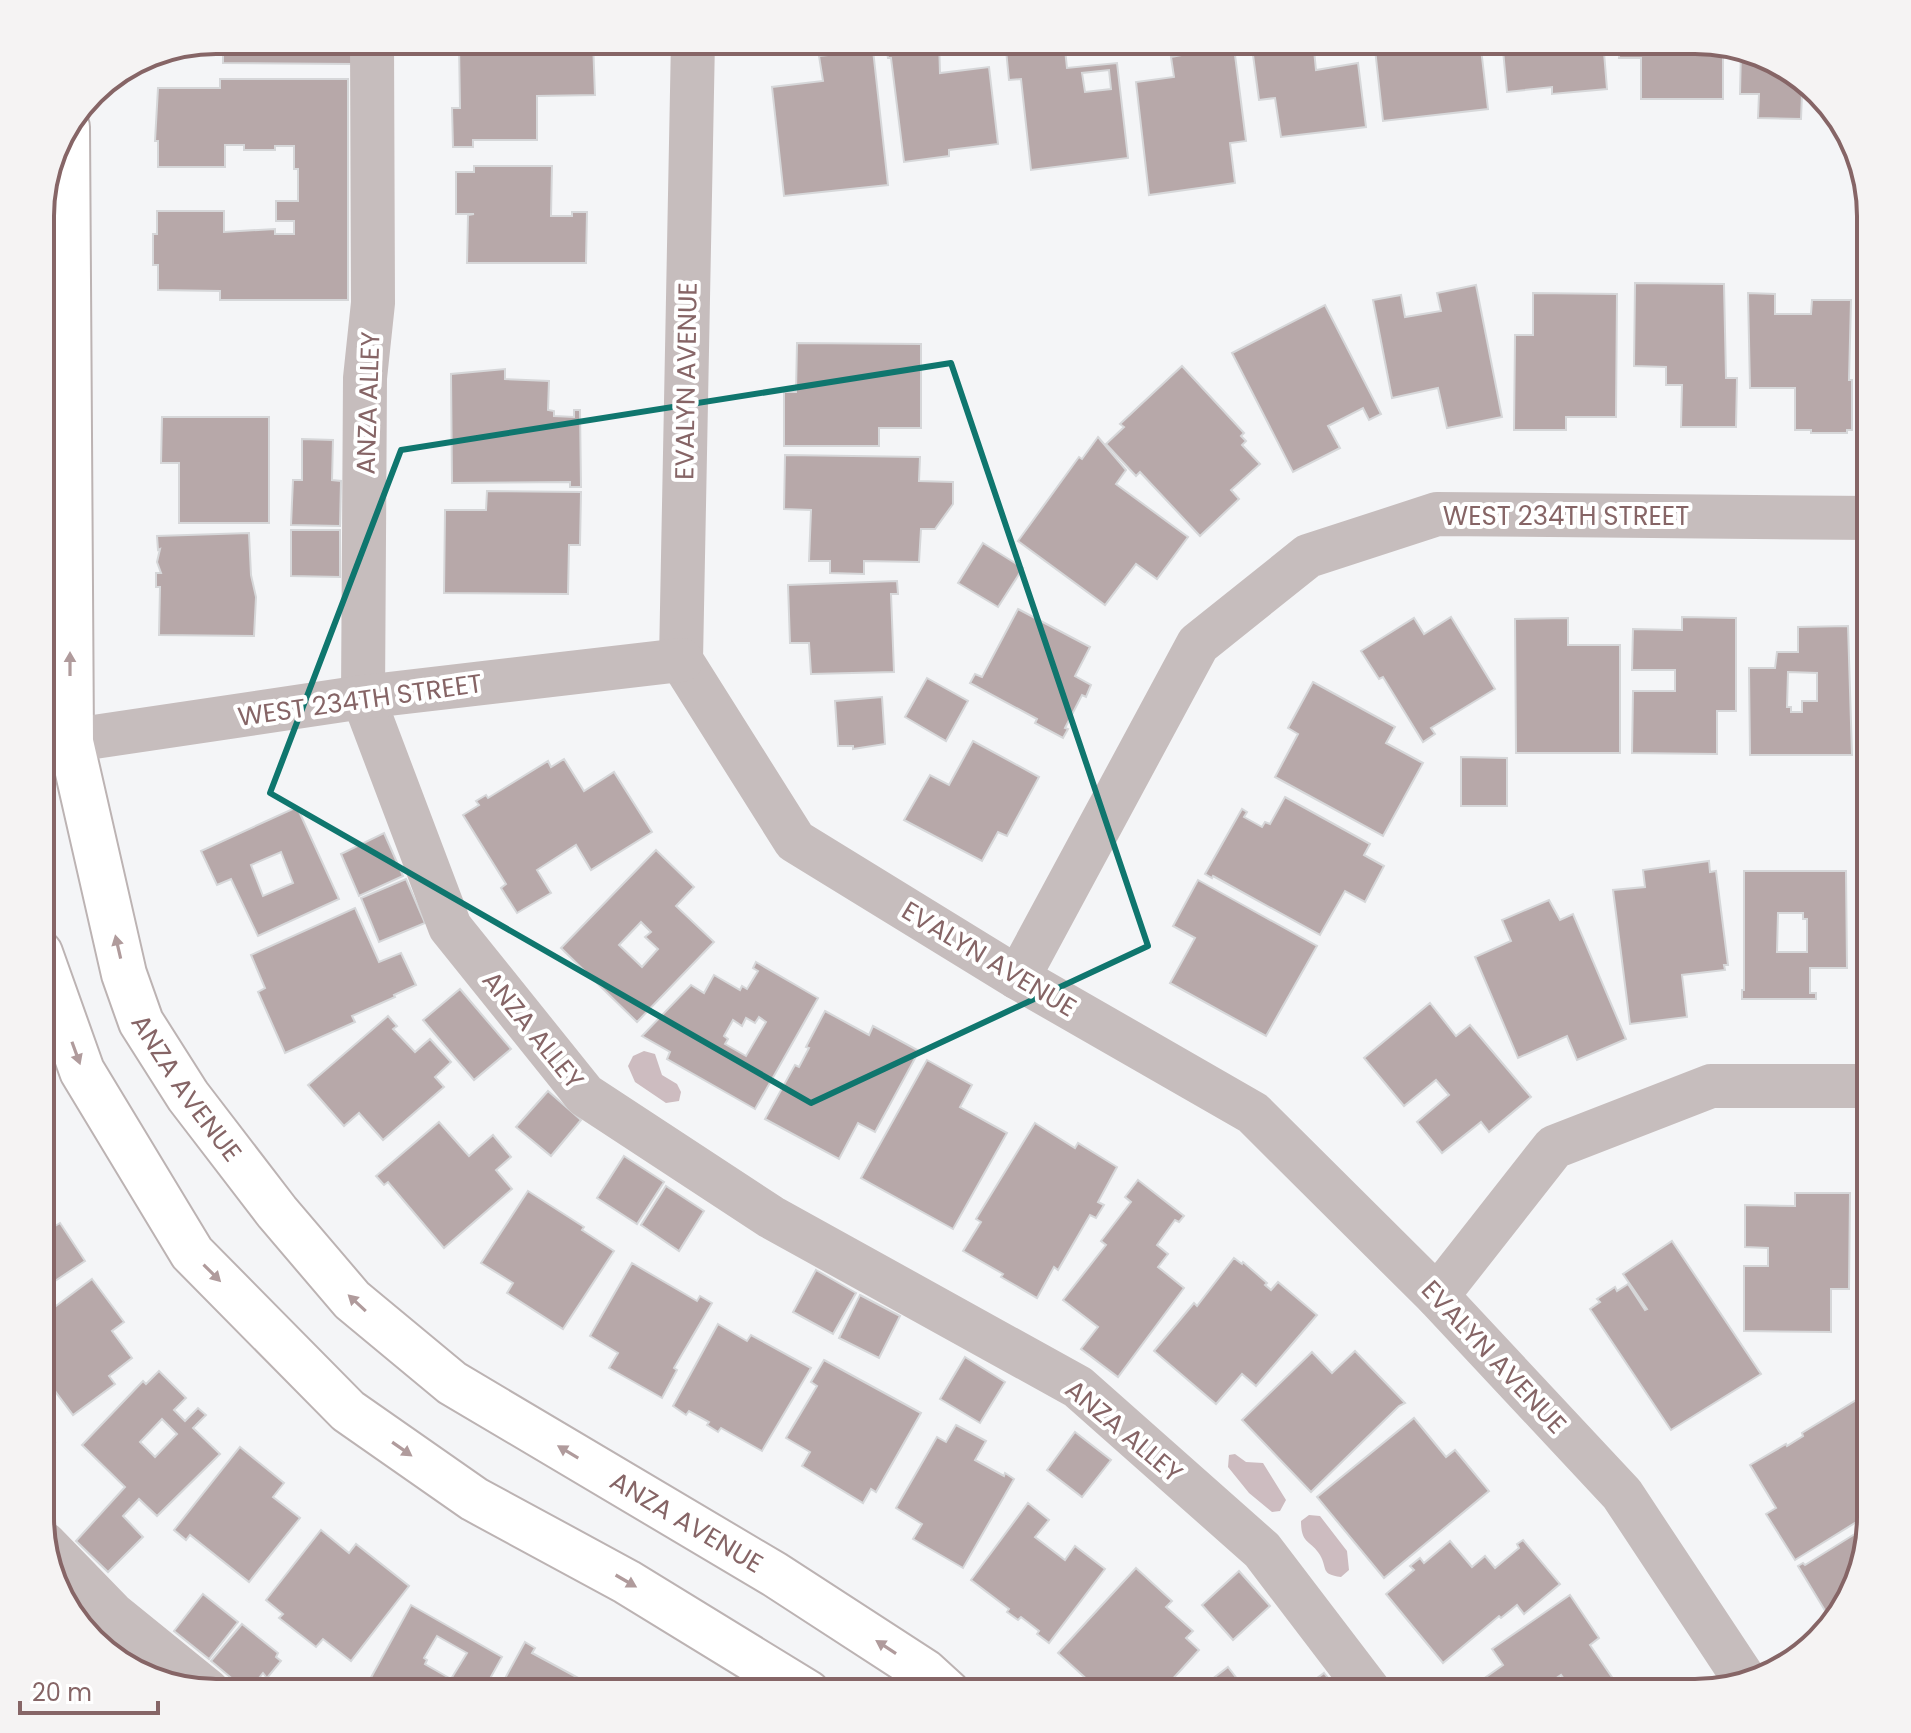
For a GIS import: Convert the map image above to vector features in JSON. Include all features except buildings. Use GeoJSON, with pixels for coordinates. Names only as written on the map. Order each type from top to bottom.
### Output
{"type":"FeatureCollection","features":[{"type":"Feature","properties":{"kind":"main road","name":"ANZA AVENUE"},"geometry":{"type":"LineString","coordinates":[[67,153],[56,743],[141,1022],[197,1107],[277,1212],[352,1300],[452,1383],[774,1574],[933,1679]]}},
{"type":"Feature","properties":{"kind":"main road"},"geometry":{"type":"LineString","coordinates":[[54,992],[82,1071],[192,1253],[348,1411],[474,1499],[627,1582],[785,1679]]}},
{"type":"Feature","properties":{"kind":"street","name":"ANZA ALLEY"},"geometry":{"type":"LineString","coordinates":[[372,54],[373,303],[365,378],[363,697],[450,927],[585,1095],[771,1217],[1078,1387],[1262,1550],[1360,1679]]}},
{"type":"Feature","properties":{"kind":"street","name":"EVALYN AVENUE"},"geometry":{"type":"LineString","coordinates":[[693,54],[681,660],[795,841],[1018,978],[1253,1113],[1437,1296],[1622,1494],[1740,1672]]}},
{"type":"Feature","properties":{"kind":"street","name":"WEST 234TH STREET"},"geometry":{"type":"LineString","coordinates":[[1018,978],[1198,644],[1308,556],[1437,514],[1857,518]]}},
{"type":"Feature","properties":{"kind":"street","name":"WEST 234TH STREET"},"geometry":{"type":"LineString","coordinates":[[56,743],[363,697],[681,660]]}},
{"type":"Feature","properties":{"kind":"street"},"geometry":{"type":"LineString","coordinates":[[1437,1296],[1554,1147],[1711,1086],[1857,1086]]}},
{"type":"Feature","properties":{"kind":"street"},"geometry":{"type":"LineString","coordinates":[[60,1560],[113,1614],[191,1677]]}},
{"type":"Feature","properties":{"kind":"highlighted area"},"geometry":{"type":"Polygon","coordinates":[[[951,363],[1148,946],[811,1103],[270,793],[401,450],[951,363]]]}},
{"type":"Feature","properties":{"kind":"shaded area"},"geometry":{"type":"Polygon","coordinates":[[[644,1051],[655,1054],[662,1075],[677,1084],[681,1092],[679,1101],[666,1103],[635,1082],[628,1066],[633,1056],[644,1051]]]}},
{"type":"Feature","properties":{"kind":"shaded area"},"geometry":{"type":"Polygon","coordinates":[[[1235,1454],[1246,1462],[1263,1463],[1286,1500],[1280,1511],[1272,1512],[1249,1493],[1228,1467],[1229,1455],[1235,1454]]]}},
{"type":"Feature","properties":{"kind":"shaded area"},"geometry":{"type":"Polygon","coordinates":[[[1309,1515],[1320,1516],[1347,1551],[1349,1570],[1341,1577],[1327,1572],[1317,1550],[1305,1538],[1301,1521],[1309,1515]]]}}]}
